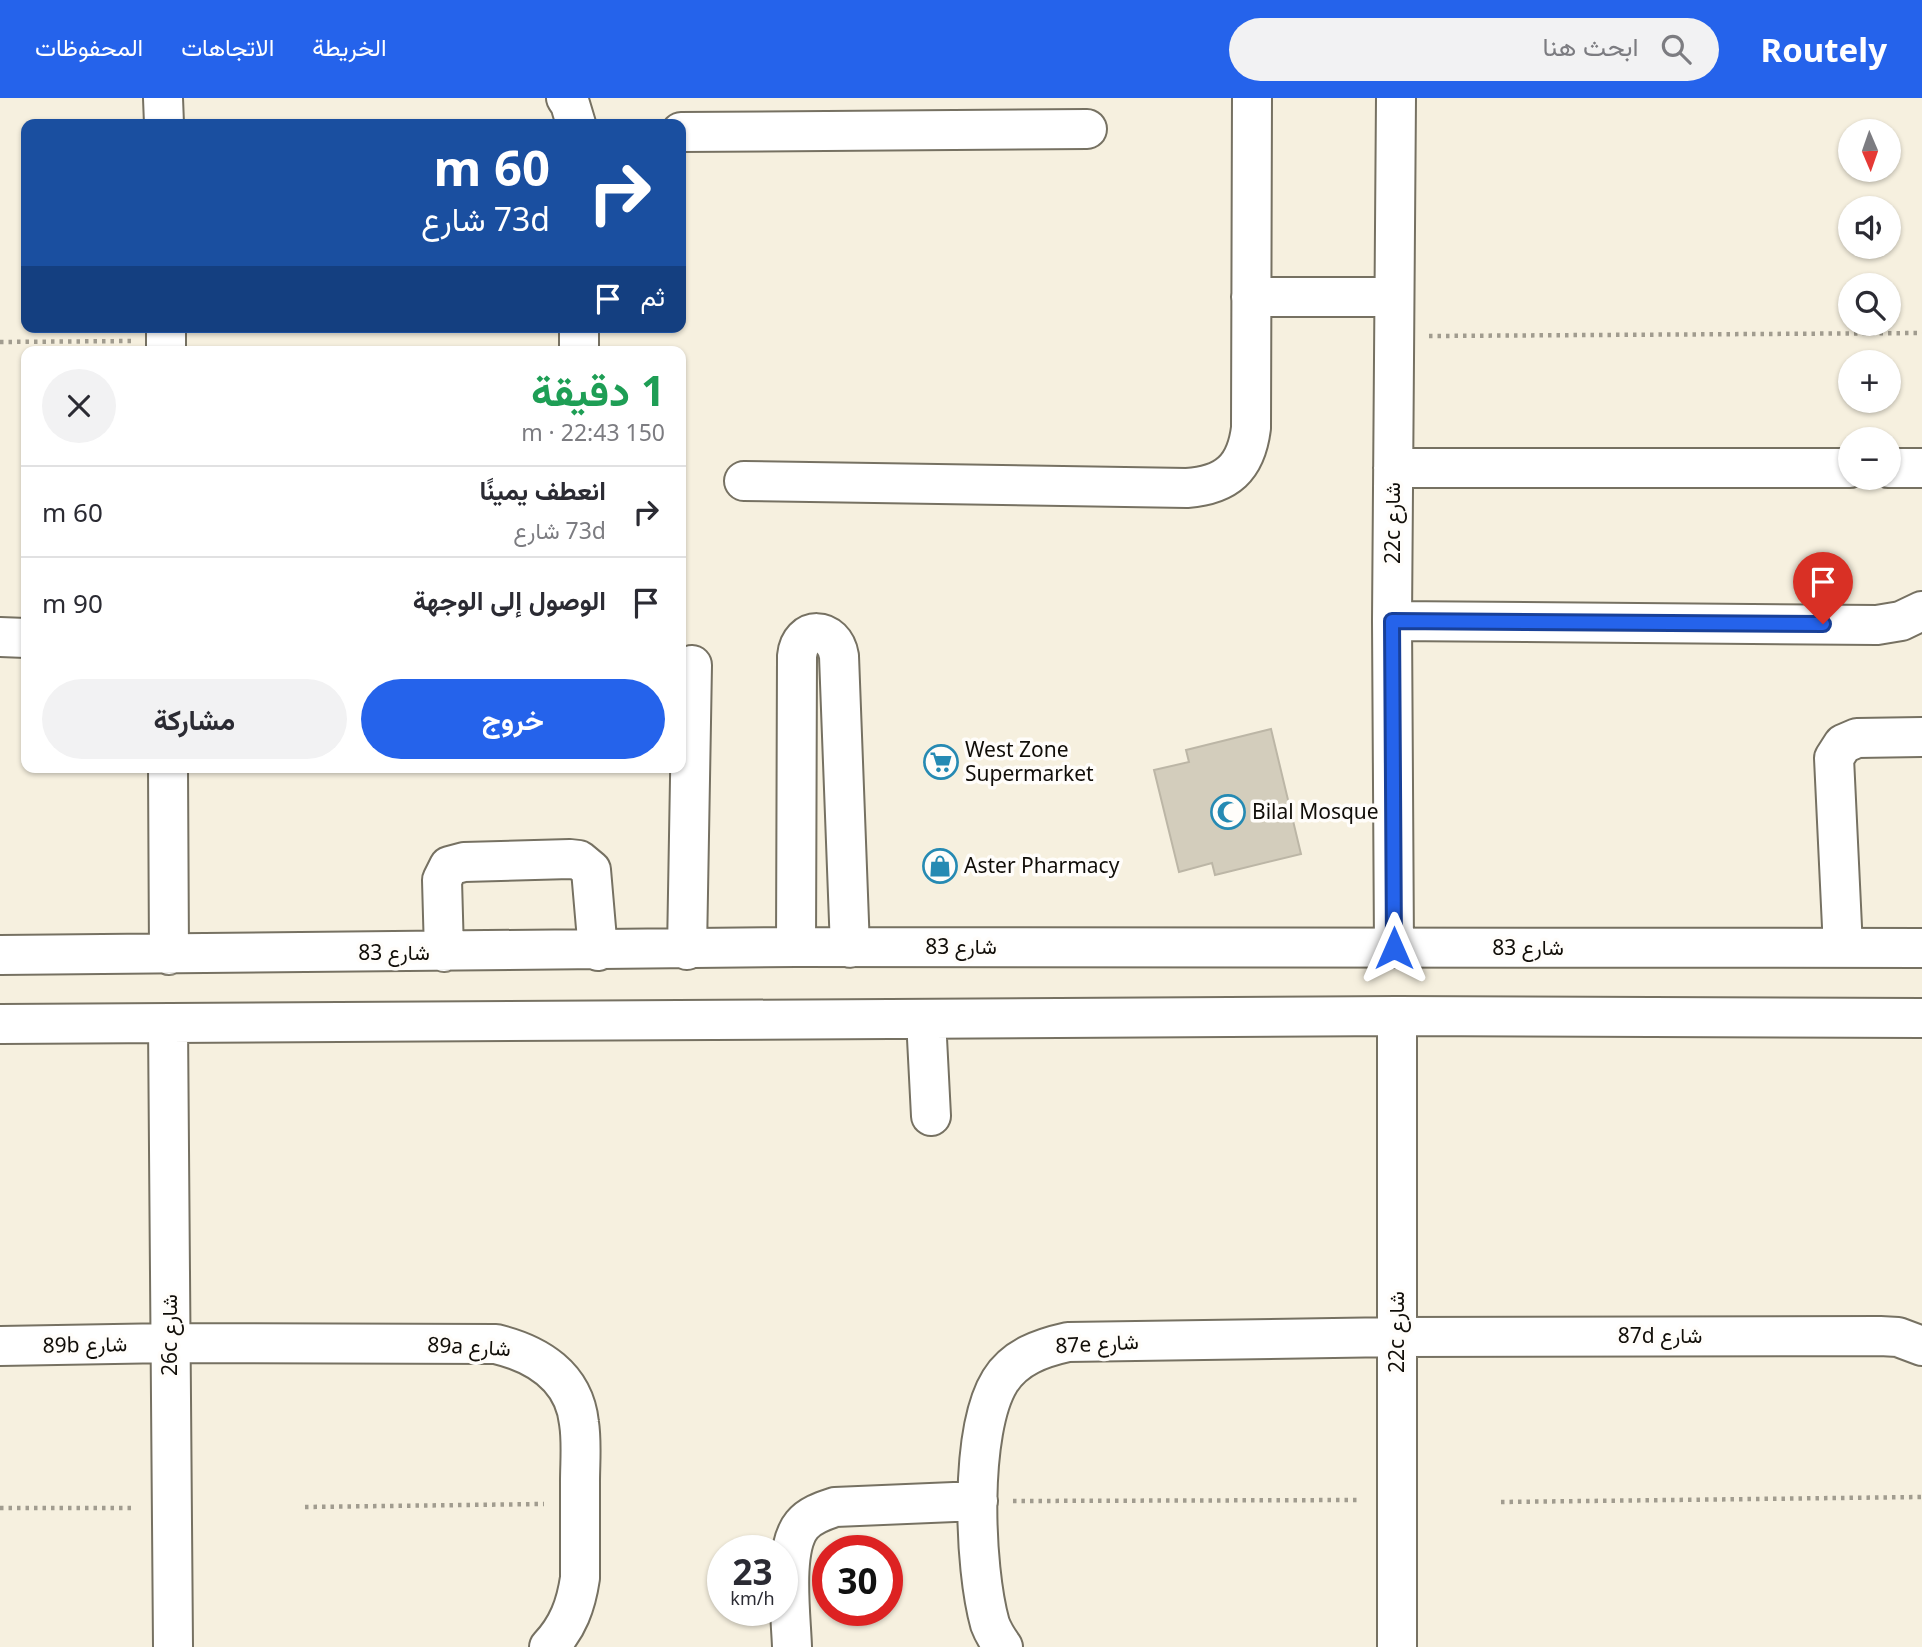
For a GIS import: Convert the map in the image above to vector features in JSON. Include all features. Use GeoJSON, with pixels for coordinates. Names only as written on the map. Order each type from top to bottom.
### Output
{"type":"FeatureCollection","features":[{"type":"Feature","properties":{"kind":"street"},"geometry":{"type":"LineString","coordinates":[[163,98],[164,119]]}},
{"type":"Feature","properties":{"kind":"street"},"geometry":{"type":"LineString","coordinates":[[566,98],[574,119]]}},
{"type":"Feature","properties":{"kind":"street"},"geometry":{"type":"LineString","coordinates":[[744,481],[1207,486],[1225,478],[1240,465],[1249,447],[1251,428],[1252,98]]}},
{"type":"Feature","properties":{"kind":"street","name":"22c شارع"},"geometry":{"type":"LineString","coordinates":[[1394,948],[1392,621],[1396,98]]}},
{"type":"Feature","properties":{"kind":"street"},"geometry":{"type":"LineString","coordinates":[[686,132],[1087,129]]}},
{"type":"Feature","properties":{"kind":"street"},"geometry":{"type":"LineString","coordinates":[[1251,297],[1394,297]]}},
{"type":"Feature","properties":{"kind":"street"},"geometry":{"type":"LineString","coordinates":[[1393,468],[1838,468]]}},
{"type":"Feature","properties":{"kind":"street"},"geometry":{"type":"LineString","coordinates":[[1901,468],[1922,468]]}},
{"type":"Feature","properties":{"kind":"street"},"geometry":{"type":"LineString","coordinates":[[1392,621],[1877,625],[1901,621],[1922,611]]}},
{"type":"Feature","properties":{"kind":"street"},"geometry":{"type":"LineString","coordinates":[[796,947],[797,656],[798,646],[804,638],[823,634],[832,638],[838,646],[839,656],[850,948]]}},
{"type":"Feature","properties":{"kind":"street"},"geometry":{"type":"LineString","coordinates":[[0,638],[21,638]]}},
{"type":"Feature","properties":{"kind":"street"},"geometry":{"type":"LineString","coordinates":[[687,950],[692,665]]}},
{"type":"Feature","properties":{"kind":"street"},"geometry":{"type":"LineString","coordinates":[[1843,948],[1835,758],[1843,744],[1857,738],[1922,737]]}},
{"type":"Feature","properties":{"kind":"street"},"geometry":{"type":"LineString","coordinates":[[169,773],[169,955]]}},
{"type":"Feature","properties":{"kind":"street"},"geometry":{"type":"LineString","coordinates":[[444,953],[443,880],[449,866],[464,862],[570,859],[579,860],[592,870],[598,951]]}},
{"type":"Feature","properties":{"kind":"street","name":"شارع 83"},"geometry":{"type":"LineString","coordinates":[[0,955],[444,953],[796,947],[1922,948]]}},
{"type":"Feature","properties":{"kind":"street"},"geometry":{"type":"LineString","coordinates":[[0,1024],[1397,1016],[1922,1018]]}},
{"type":"Feature","properties":{"kind":"street","name":"22c شارع"},"geometry":{"type":"LineString","coordinates":[[1397,1016],[1397,1647]]}},
{"type":"Feature","properties":{"kind":"street"},"geometry":{"type":"LineString","coordinates":[[926,1019],[931,1116]]}},
{"type":"Feature","properties":{"kind":"street","name":"26c شارع"},"geometry":{"type":"LineString","coordinates":[[168,1024],[173,1647]]}},
{"type":"Feature","properties":{"kind":"street","name":"87d شارع"},"geometry":{"type":"LineString","coordinates":[[1397,1337],[1880,1336],[1898,1337],[1922,1346]]}},
{"type":"Feature","properties":{"kind":"street","name":"87e شارع"},"geometry":{"type":"LineString","coordinates":[[1003,1647],[991,1626],[986,1602],[978,1535],[980,1464],[989,1401],[1001,1379],[1020,1360],[1042,1348],[1068,1342],[1397,1337]]}},
{"type":"Feature","properties":{"kind":"street","name":"89b شارع"},"geometry":{"type":"LineString","coordinates":[[0,1346],[171,1343]]}},
{"type":"Feature","properties":{"kind":"street","name":"89a شارع"},"geometry":{"type":"LineString","coordinates":[[171,1343],[496,1344],[520,1350],[542,1361],[559,1377],[572,1398],[579,1421],[580,1578],[577,1600],[569,1620],[549,1647]]}},
{"type":"Feature","properties":{"kind":"street"},"geometry":{"type":"LineString","coordinates":[[792,1647],[790,1558],[793,1539],[803,1524],[817,1513],[835,1507],[978,1501]]}},
{"type":"Feature","properties":{"kind":"path"},"geometry":{"type":"LineString","coordinates":[[1394,336],[1922,333]]}},
{"type":"Feature","properties":{"kind":"path"},"geometry":{"type":"LineString","coordinates":[[0,342],[166,340]]}},
{"type":"Feature","properties":{"kind":"path"},"geometry":{"type":"LineString","coordinates":[[1501,1502],[1922,1497]]}},
{"type":"Feature","properties":{"kind":"path"},"geometry":{"type":"LineString","coordinates":[[978,1501],[1397,1500]]}},
{"type":"Feature","properties":{"kind":"path"},"geometry":{"type":"LineString","coordinates":[[305,1507],[580,1503]]}},
{"type":"Feature","properties":{"kind":"path"},"geometry":{"type":"LineString","coordinates":[[0,1508],[171,1508]]}},
{"type":"Feature","properties":{"kind":"building","name":"Bilal Mosque"},"geometry":{"type":"Polygon","coordinates":[[[1271,729],[1301,854],[1215,875],[1212,863],[1179,872],[1154,770],[1189,762],[1186,750],[1271,729]]]}},
{"type":"Feature","properties":{"kind":"place","name":"West Zone Supermarket"},"geometry":{"type":"Point","coordinates":[941,762]}},
{"type":"Feature","properties":{"kind":"place","name":"Bilal Mosque"},"geometry":{"type":"Point","coordinates":[1228,812]}},
{"type":"Feature","properties":{"kind":"place","name":"Aster Pharmacy"},"geometry":{"type":"Point","coordinates":[940,866]}},
{"type":"Feature","properties":{"kind":"route"},"geometry":{"type":"LineString","coordinates":[[1394,948],[1392,621],[1823,624]]}}]}
